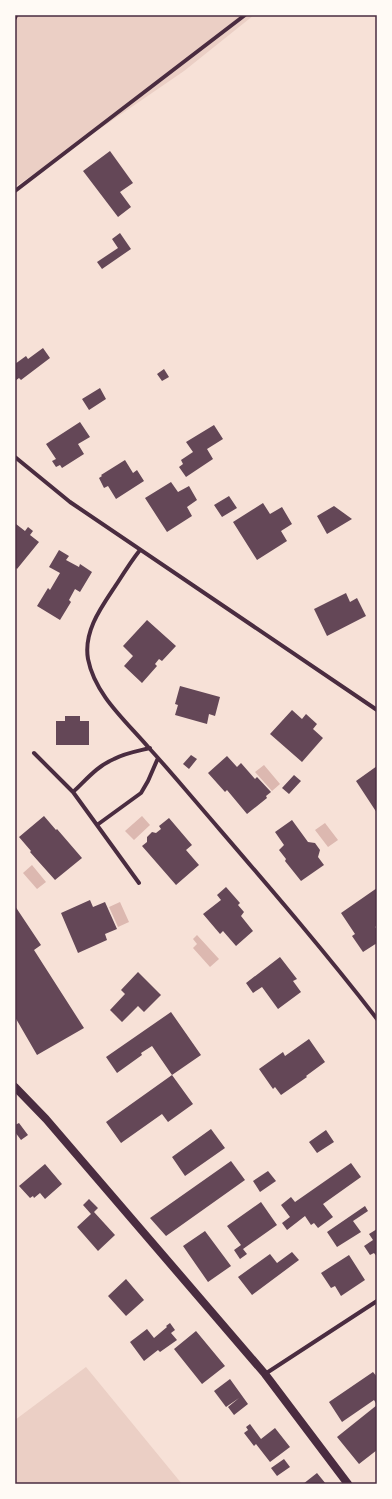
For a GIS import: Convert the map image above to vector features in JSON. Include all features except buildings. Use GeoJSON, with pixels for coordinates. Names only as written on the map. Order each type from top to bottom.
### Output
{"type":"FeatureCollection","features":[{"type":"Feature","properties":{"kind":"main road"},"geometry":{"type":"LineString","coordinates":[[15,1087],[46,1119],[265,1374],[348,1484]]}},
{"type":"Feature","properties":{"kind":"street"},"geometry":{"type":"LineString","coordinates":[[15,191],[245,15]]}},
{"type":"Feature","properties":{"kind":"street"},"geometry":{"type":"LineString","coordinates":[[15,457],[70,502],[377,710]]}},
{"type":"Feature","properties":{"kind":"street"},"geometry":{"type":"LineString","coordinates":[[140,550],[94,619],[87,644],[91,672],[110,704],[150,748],[334,964],[377,1019]]}},
{"type":"Feature","properties":{"kind":"street"},"geometry":{"type":"LineString","coordinates":[[73,792],[96,770],[107,762],[115,758],[150,748]]}},
{"type":"Feature","properties":{"kind":"street"},"geometry":{"type":"LineString","coordinates":[[34,753],[73,792],[139,883]]}},
{"type":"Feature","properties":{"kind":"street"},"geometry":{"type":"LineString","coordinates":[[97,825],[141,793],[158,758]]}},
{"type":"Feature","properties":{"kind":"street"},"geometry":{"type":"LineString","coordinates":[[265,1374],[377,1301]]}},
{"type":"Feature","properties":{"kind":"shaded area"},"geometry":{"type":"Polygon","coordinates":[[[15,15],[254,15],[184,71],[15,187],[15,15]]]}},
{"type":"Feature","properties":{"kind":"shaded area"},"geometry":{"type":"Polygon","coordinates":[[[264,765],[280,784],[272,791],[255,772],[264,765]]]}},
{"type":"Feature","properties":{"kind":"shaded area"},"geometry":{"type":"Polygon","coordinates":[[[142,816],[150,825],[134,840],[125,831],[142,816]]]}},
{"type":"Feature","properties":{"kind":"shaded area"},"geometry":{"type":"Polygon","coordinates":[[[325,823],[338,840],[328,847],[315,830],[325,823]]]}},
{"type":"Feature","properties":{"kind":"shaded area"},"geometry":{"type":"Polygon","coordinates":[[[32,865],[46,882],[37,889],[23,873],[32,865]]]}},
{"type":"Feature","properties":{"kind":"shaded area"},"geometry":{"type":"Polygon","coordinates":[[[120,902],[129,922],[118,927],[109,907],[120,902]]]}},
{"type":"Feature","properties":{"kind":"shaded area"},"geometry":{"type":"Polygon","coordinates":[[[197,935],[219,959],[210,967],[193,948],[197,944],[193,939],[197,935]]]}},
{"type":"Feature","properties":{"kind":"shaded area"},"geometry":{"type":"Polygon","coordinates":[[[86,1367],[182,1484],[15,1484],[15,1420],[86,1367]]]}}]}
